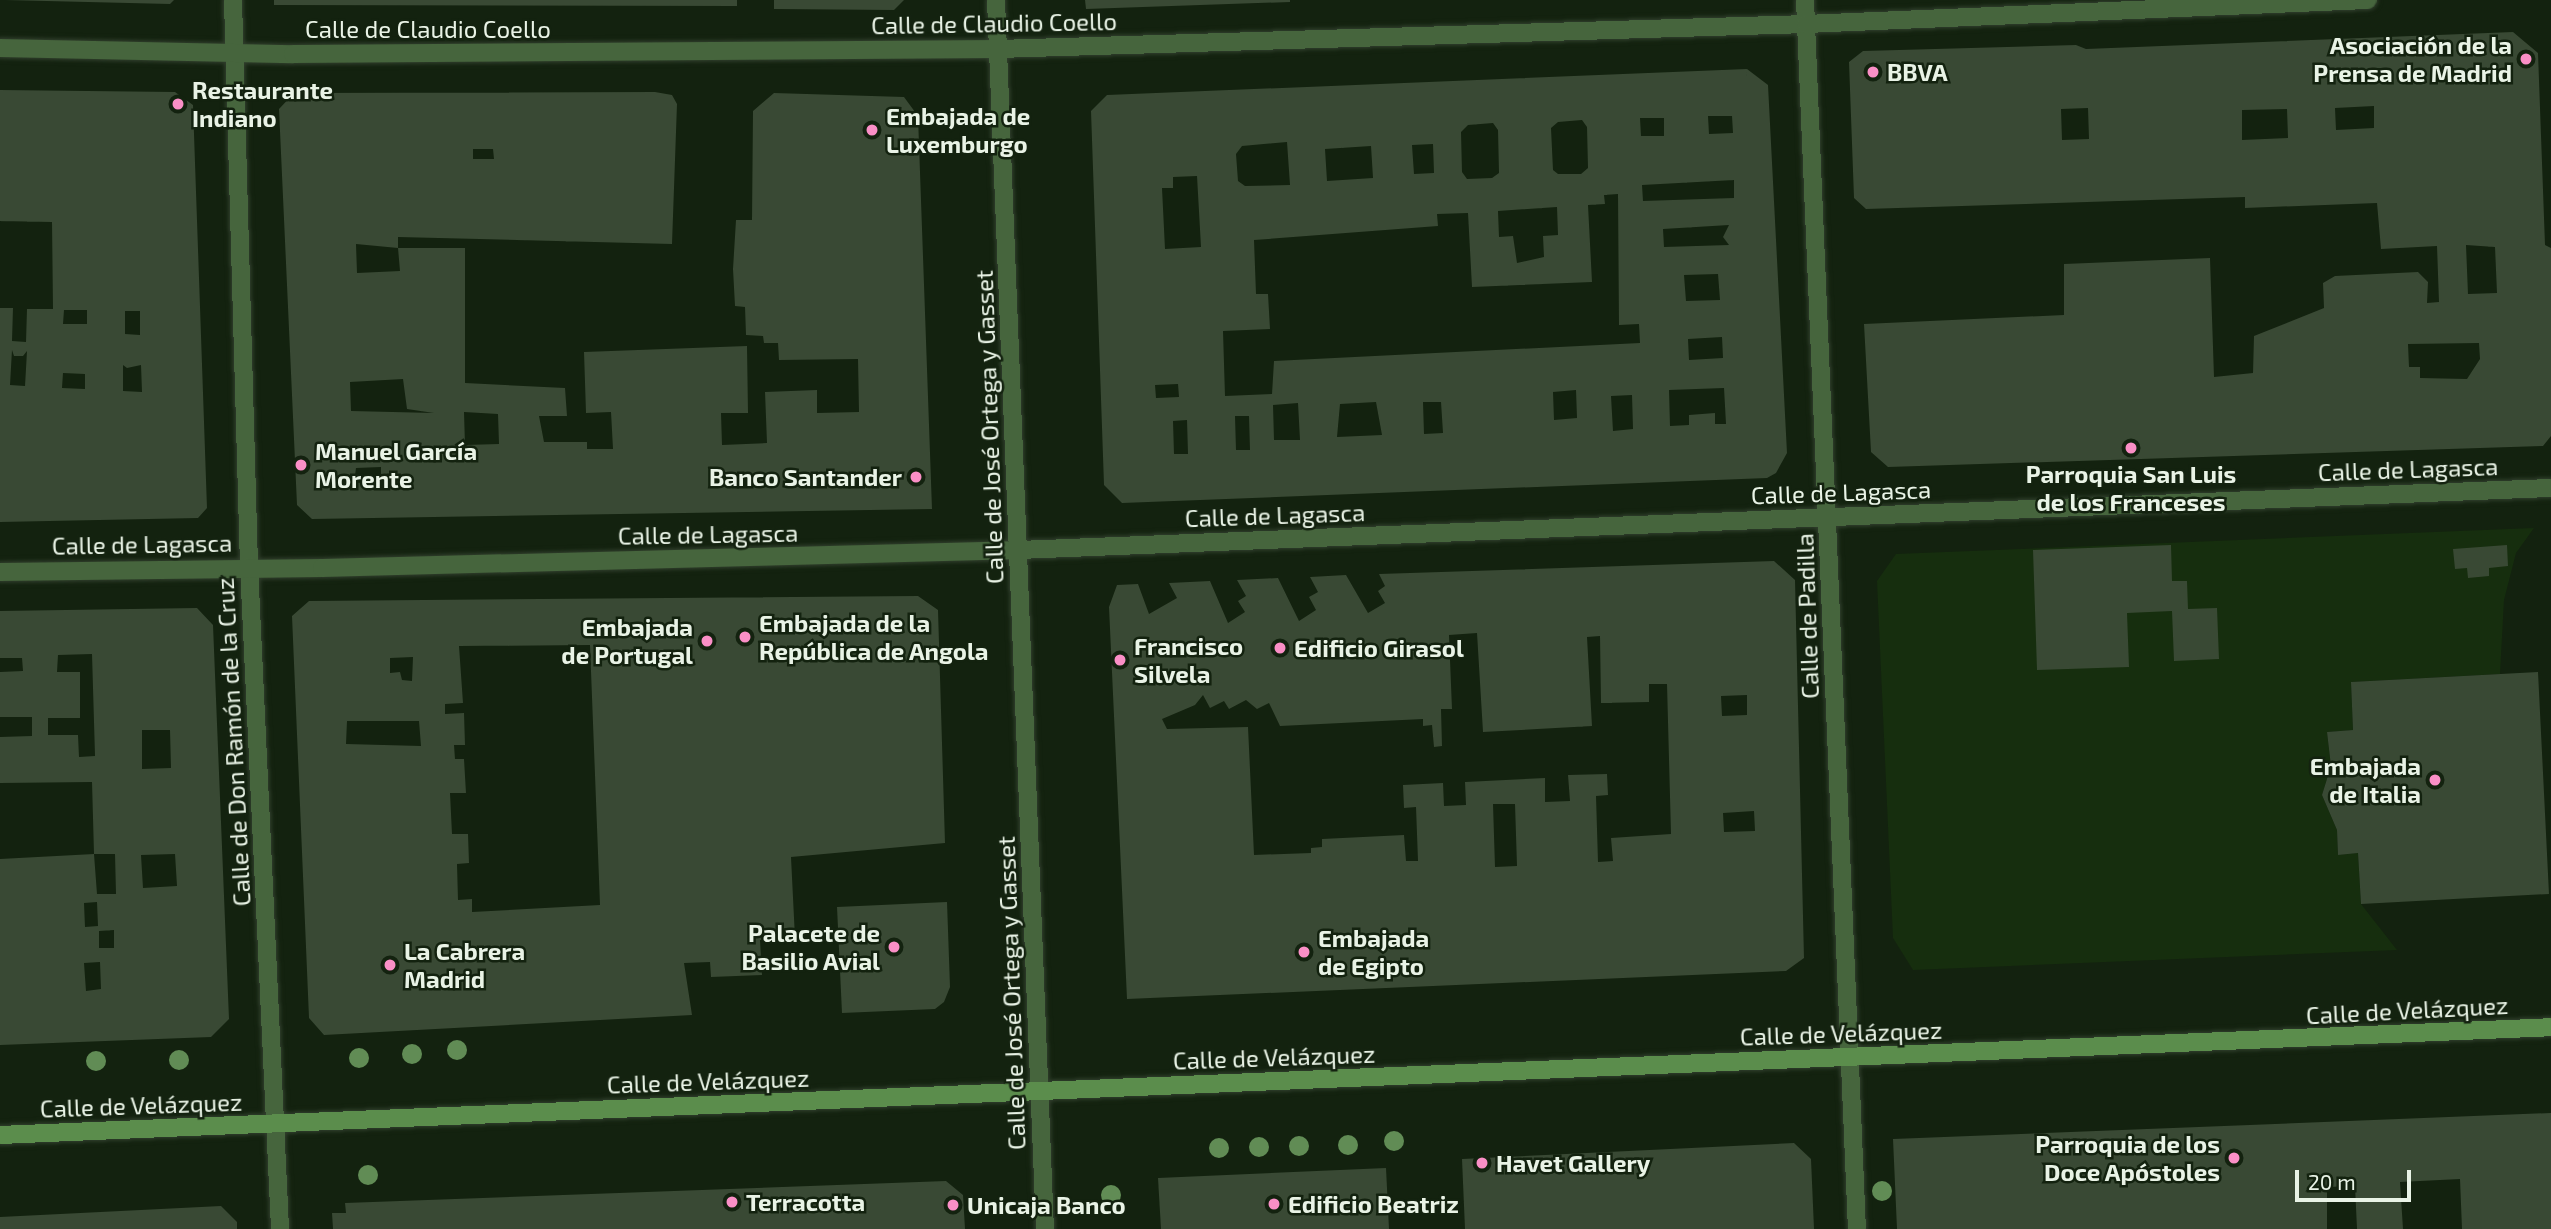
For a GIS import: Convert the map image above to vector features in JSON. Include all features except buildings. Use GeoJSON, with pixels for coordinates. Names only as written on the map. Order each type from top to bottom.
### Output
{"type":"FeatureCollection","features":[{"type":"Feature","properties":{"kind":"main road","name":"Calle de Velázquez"},"geometry":{"type":"LineString","coordinates":[[0,1135],[2551,1027]]}},
{"type":"Feature","properties":{"kind":"street","name":"Calle de Don Ramón de la Cruz"},"geometry":{"type":"LineString","coordinates":[[233,0],[249,566],[280,1229]]}},
{"type":"Feature","properties":{"kind":"street","name":"Calle de José Ortega y Gasset"},"geometry":{"type":"LineString","coordinates":[[996,0],[1045,1229]]}},
{"type":"Feature","properties":{"kind":"street","name":"Calle de Padilla"},"geometry":{"type":"LineString","coordinates":[[1805,0],[1857,1229]]}},
{"type":"Feature","properties":{"kind":"street","name":"Calle de Claudio Coello"},"geometry":{"type":"LineString","coordinates":[[0,48],[235,52],[998,49],[1806,24],[2367,0]]}},
{"type":"Feature","properties":{"kind":"street","name":"Calle de Lagasca"},"geometry":{"type":"LineString","coordinates":[[0,572],[249,566],[322,568],[1019,551],[2551,488]]}},
{"type":"Feature","properties":{"kind":"green space"},"geometry":{"type":"Polygon","coordinates":[[[2534,528],[2516,553],[2504,600],[2500,674],[2351,682],[2353,730],[2327,732],[2331,766],[2322,795],[2337,830],[2338,855],[2358,853],[2361,904],[2397,950],[1913,970],[1893,938],[1877,581],[1896,554],[2534,528]]]}},
{"type":"Feature","properties":{"kind":"place","name":"Asociación de la Prensa de Madrid"},"geometry":{"type":"Point","coordinates":[2526,59]}},
{"type":"Feature","properties":{"kind":"place","name":"BBVA"},"geometry":{"type":"Point","coordinates":[1873,72]}},
{"type":"Feature","properties":{"kind":"place","name":"Restaurante Indiano"},"geometry":{"type":"Point","coordinates":[178,104]}},
{"type":"Feature","properties":{"kind":"place","name":"Embajada de Luxemburgo"},"geometry":{"type":"Point","coordinates":[872,130]}},
{"type":"Feature","properties":{"kind":"place","name":"Parroquia San Luis de los Franceses"},"geometry":{"type":"Point","coordinates":[2131,448]}},
{"type":"Feature","properties":{"kind":"place","name":"Manuel García Morente"},"geometry":{"type":"Point","coordinates":[301,465]}},
{"type":"Feature","properties":{"kind":"place","name":"Banco Santander"},"geometry":{"type":"Point","coordinates":[916,477]}},
{"type":"Feature","properties":{"kind":"place","name":"Embajada de la República de Angola"},"geometry":{"type":"Point","coordinates":[745,637]}},
{"type":"Feature","properties":{"kind":"place","name":"Embajada de Portugal"},"geometry":{"type":"Point","coordinates":[707,641]}},
{"type":"Feature","properties":{"kind":"place","name":"Edificio Girasol"},"geometry":{"type":"Point","coordinates":[1280,648]}},
{"type":"Feature","properties":{"kind":"place","name":"Francisco Silvela"},"geometry":{"type":"Point","coordinates":[1120,660]}},
{"type":"Feature","properties":{"kind":"place","name":"Embajada de Italia"},"geometry":{"type":"Point","coordinates":[2435,780]}},
{"type":"Feature","properties":{"kind":"place","name":"Palacete de Basilio Avial"},"geometry":{"type":"Point","coordinates":[894,947]}},
{"type":"Feature","properties":{"kind":"place","name":"Embajada de Egipto"},"geometry":{"type":"Point","coordinates":[1304,952]}},
{"type":"Feature","properties":{"kind":"place","name":"La Cabrera Madrid"},"geometry":{"type":"Point","coordinates":[390,965]}},
{"type":"Feature","properties":{"kind":"place","name":"Parroquia de los Doce Apóstoles"},"geometry":{"type":"Point","coordinates":[2234,1158]}},
{"type":"Feature","properties":{"kind":"place","name":"Havet Gallery"},"geometry":{"type":"Point","coordinates":[1482,1163]}},
{"type":"Feature","properties":{"kind":"place","name":"Terracotta"},"geometry":{"type":"Point","coordinates":[732,1202]}},
{"type":"Feature","properties":{"kind":"place","name":"Edificio Beatriz"},"geometry":{"type":"Point","coordinates":[1274,1204]}},
{"type":"Feature","properties":{"kind":"place","name":"Unicaja Banco"},"geometry":{"type":"Point","coordinates":[953,1205]}}]}
